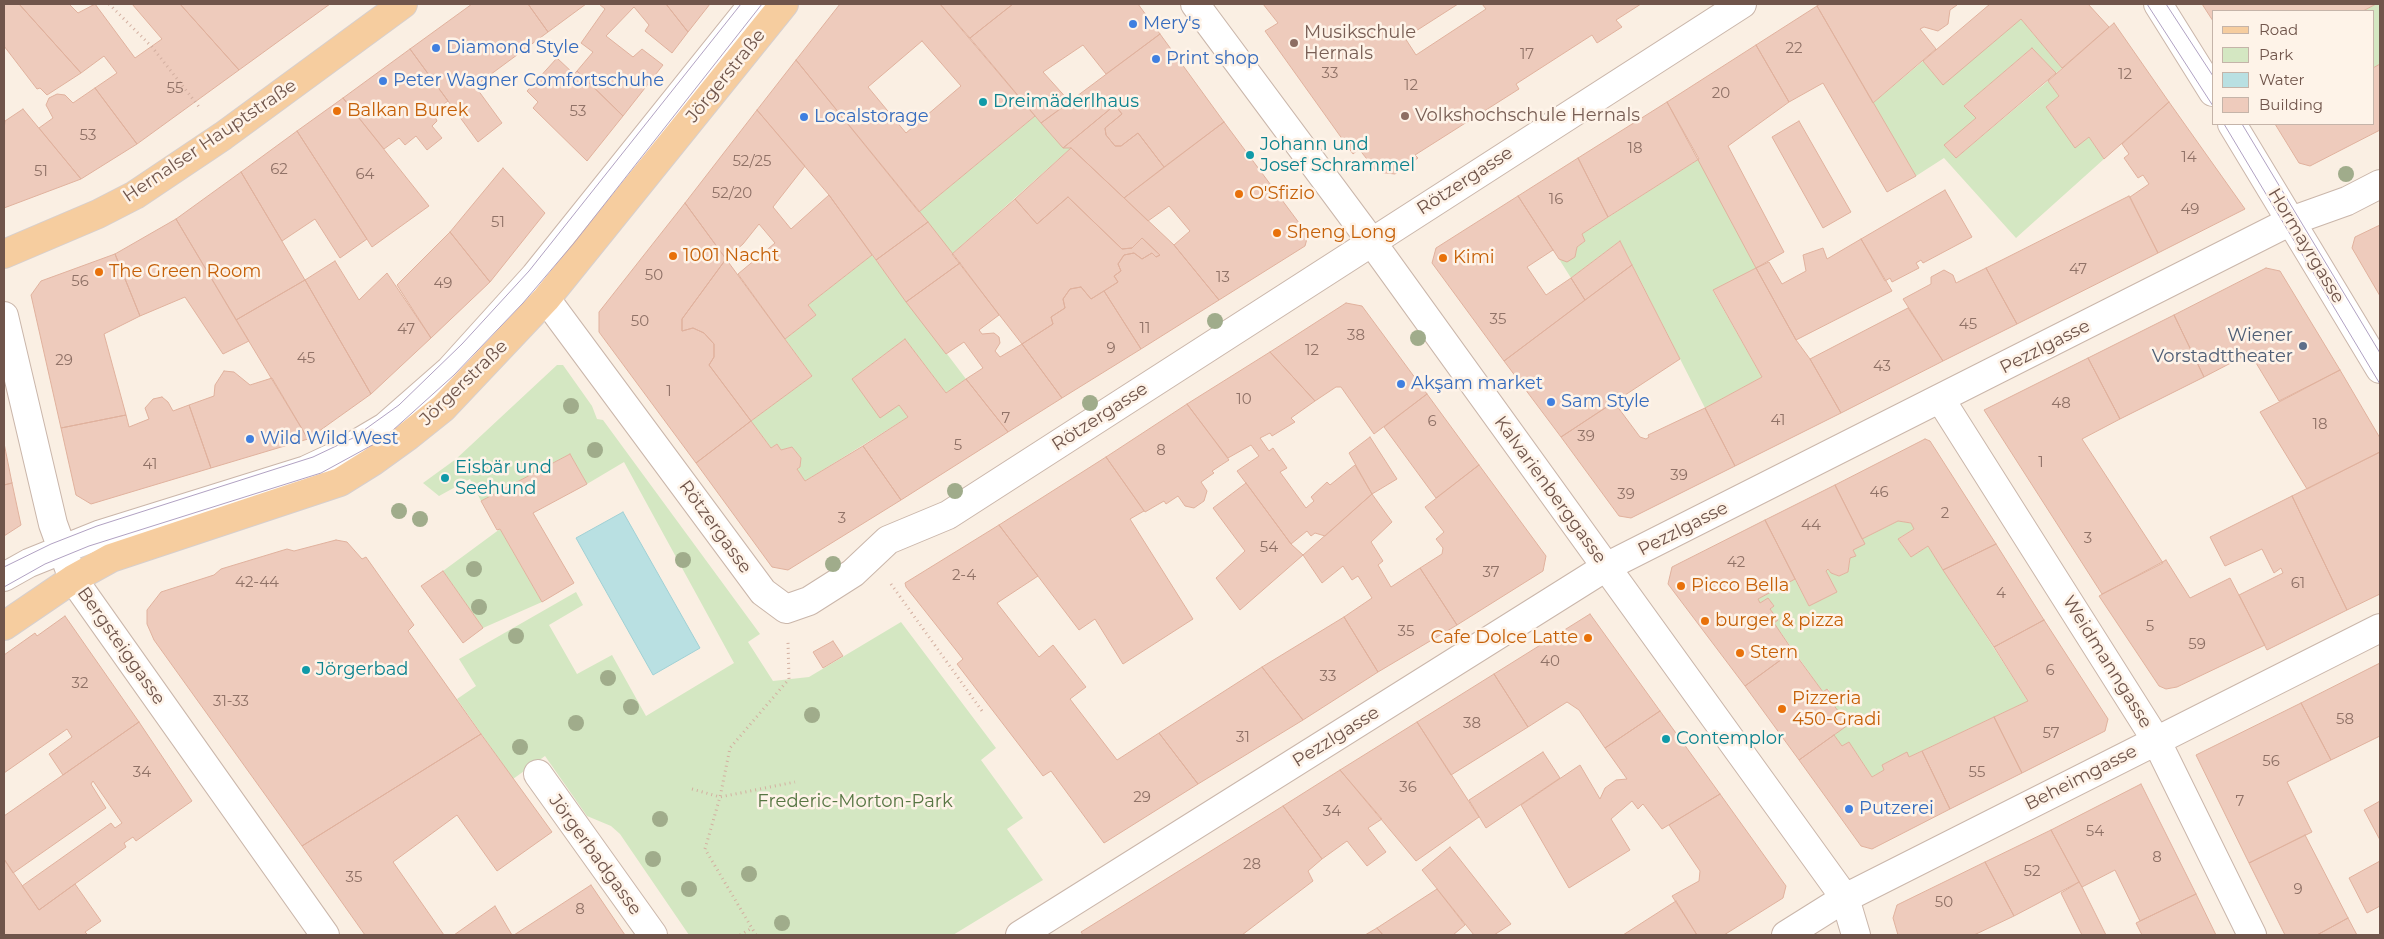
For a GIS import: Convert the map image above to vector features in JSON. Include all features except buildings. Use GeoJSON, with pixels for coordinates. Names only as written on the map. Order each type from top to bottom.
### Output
{"type":"FeatureCollection","features":[{"type":"Feature","properties":{"kind":"main road","name":"Hernalser Hauptstraße"},"geometry":{"type":"LineString","coordinates":[[4,254],[98,214],[135,195],[222,136],[403,4]]}},
{"type":"Feature","properties":{"kind":"main road","name":"Jörgerstraße"},"geometry":{"type":"LineString","coordinates":[[4,626],[73,578],[111,558],[340,482],[372,462],[443,408],[546,299],[784,4]]}},
{"type":"Feature","properties":{"kind":"street"},"geometry":{"type":"LineString","coordinates":[[4,577],[29,562],[100,534],[306,470],[336,456],[385,427],[450,370],[535,276],[753,4]]}},
{"type":"Feature","properties":{"kind":"street","name":"Kalvarienberggasse"},"geometry":{"type":"LineString","coordinates":[[1194,4],[1371,241],[1845,898],[1856,935]]}},
{"type":"Feature","properties":{"kind":"street","name":"Rötzergasse"},"geometry":{"type":"LineString","coordinates":[[546,299],[763,592],[786,609],[809,601],[853,573],[888,540],[948,515],[1742,4]]}},
{"type":"Feature","properties":{"kind":"street"},"geometry":{"type":"LineString","coordinates":[[2158,4],[2212,90]]}},
{"type":"Feature","properties":{"kind":"street","name":"Hormayrgasse"},"geometry":{"type":"LineString","coordinates":[[2233,125],[2380,369]]}},
{"type":"Feature","properties":{"kind":"street","name":"Pezzlgasse"},"geometry":{"type":"LineString","coordinates":[[1020,935],[1606,567],[1942,400],[2291,221],[2347,201],[2380,184]]}},
{"type":"Feature","properties":{"kind":"street","name":"Bergsteiggasse"},"geometry":{"type":"LineString","coordinates":[[4,316],[53,524],[73,578],[325,935]]}},
{"type":"Feature","properties":{"kind":"street","name":"Weidmanngasse"},"geometry":{"type":"LineString","coordinates":[[1942,400],[2156,740],[2252,935]]}},
{"type":"Feature","properties":{"kind":"street","name":"Beheimgasse"},"geometry":{"type":"LineString","coordinates":[[1786,935],[1845,898],[2380,628]]}},
{"type":"Feature","properties":{"kind":"street","name":"Jörgerbadgasse"},"geometry":{"type":"LineString","coordinates":[[538,774],[653,935]]}},
{"type":"Feature","properties":{"kind":"path"},"geometry":{"type":"LineString","coordinates":[[109,4],[152,47],[200,108]]}},
{"type":"Feature","properties":{"kind":"path"},"geometry":{"type":"LineString","coordinates":[[870,556],[982,712]]}},
{"type":"Feature","properties":{"kind":"path"},"geometry":{"type":"LineString","coordinates":[[756,935],[705,849],[720,797],[730,748],[789,679],[786,609]]}},
{"type":"Feature","properties":{"kind":"path"},"geometry":{"type":"LineString","coordinates":[[692,790],[720,797],[795,782]]}},
{"type":"Feature","properties":{"kind":"path"},"geometry":{"type":"LineString","coordinates":[[740,935],[752,928]]}},
{"type":"Feature","properties":{"kind":"green space"},"geometry":{"type":"Polygon","coordinates":[[[2380,4],[2380,64],[2374,67],[2374,10],[2365,10],[2380,4]]]}},
{"type":"Feature","properties":{"kind":"green space"},"geometry":{"type":"Polygon","coordinates":[[[2021,19],[2062,68],[2056,73],[2032,48],[1964,106],[1976,118],[1945,146],[1956,158],[2048,81],[2059,96],[2046,107],[2075,147],[2089,137],[2104,159],[2016,238],[1944,158],[1916,176],[1873,103],[1923,61],[1943,84],[2021,19]]]}},
{"type":"Feature","properties":{"kind":"green space"},"geometry":{"type":"Polygon","coordinates":[[[1035,116],[1063,147],[1071,148],[952,254],[919,212],[1035,116]]]}},
{"type":"Feature","properties":{"kind":"green space"},"geometry":{"type":"Polygon","coordinates":[[[1699,159],[1756,268],[1713,291],[1762,377],[1705,408],[1620,241],[1571,278],[1559,259],[1567,261],[1575,257],[1577,247],[1585,241],[1582,234],[1699,159]]]}},
{"type":"Feature","properties":{"kind":"green space"},"geometry":{"type":"Polygon","coordinates":[[[872,255],[966,379],[946,393],[905,339],[852,379],[880,417],[899,405],[908,417],[805,481],[797,469],[800,467],[801,458],[792,447],[781,450],[777,444],[771,448],[751,421],[812,376],[785,339],[816,315],[808,305],[872,255]]]}},
{"type":"Feature","properties":{"kind":"green space","name":"Frederic-Morton-Park"},"geometry":{"type":"Polygon","coordinates":[[[557,365],[563,365],[592,406],[597,419],[603,420],[760,634],[748,642],[773,681],[809,677],[901,622],[996,748],[981,760],[1023,818],[1007,829],[1043,880],[953,935],[689,935],[620,834],[611,826],[587,816],[545,756],[513,779],[457,699],[476,686],[459,659],[576,592],[583,605],[549,625],[577,674],[612,655],[646,716],[734,663],[624,462],[587,484],[570,454],[481,501],[470,479],[439,496],[423,483],[456,459],[557,365]]]}},
{"type":"Feature","properties":{"kind":"green space"},"geometry":{"type":"Polygon","coordinates":[[[1898,521],[1911,523],[1914,529],[1898,539],[1911,557],[1928,546],[2028,701],[1909,757],[1906,753],[1882,765],[1884,770],[1872,777],[1849,742],[1842,746],[1834,735],[1847,725],[1833,704],[1836,701],[1828,689],[1823,692],[1774,623],[1778,620],[1770,609],[1774,606],[1768,598],[1760,603],[1758,599],[1795,579],[1809,606],[1837,592],[1826,571],[1828,569],[1831,573],[1839,576],[1848,572],[1850,558],[1856,556],[1853,550],[1862,539],[1898,521]]]}},
{"type":"Feature","properties":{"kind":"green space"},"geometry":{"type":"Polygon","coordinates":[[[500,529],[542,602],[483,628],[443,571],[500,529]]]}},
{"type":"Feature","properties":{"kind":"water"},"geometry":{"type":"Polygon","coordinates":[[[623,512],[700,648],[653,675],[576,538],[623,512]]]}},
{"type":"Feature","properties":{"kind":"tram line"},"geometry":{"type":"LineString","coordinates":[[4,567],[51,544],[97,526],[313,457],[353,438],[399,405],[462,344],[529,271],[741,4]]}},
{"type":"Feature","properties":{"kind":"tram line"},"geometry":{"type":"LineString","coordinates":[[4,587],[45,564],[89,546],[321,473],[376,443],[392,431],[454,375],[523,303],[574,243],[762,4]]}},
{"type":"Feature","properties":{"kind":"tram line"},"geometry":{"type":"LineString","coordinates":[[2147,4],[2212,104]]}},
{"type":"Feature","properties":{"kind":"tram line"},"geometry":{"type":"LineString","coordinates":[[2166,4],[2212,74]]}},
{"type":"Feature","properties":{"kind":"tram line"},"geometry":{"type":"LineString","coordinates":[[2225,125],[2380,384]]}},
{"type":"Feature","properties":{"kind":"tram line"},"geometry":{"type":"LineString","coordinates":[[2243,125],[2380,353]]}},
{"type":"Feature","properties":{"kind":"place","name":"Mery's"},"geometry":{"type":"Point","coordinates":[1133,24]}},
{"type":"Feature","properties":{"kind":"place","name":"Musikschule Hernals"},"geometry":{"type":"Point","coordinates":[1294,43]}},
{"type":"Feature","properties":{"kind":"place","name":"Diamond Style"},"geometry":{"type":"Point","coordinates":[436,48]}},
{"type":"Feature","properties":{"kind":"place","name":"Print shop"},"geometry":{"type":"Point","coordinates":[1156,59]}},
{"type":"Feature","properties":{"kind":"place","name":"Peter Wagner Comfortschuhe"},"geometry":{"type":"Point","coordinates":[383,81]}},
{"type":"Feature","properties":{"kind":"place","name":"Dreimäderlhaus"},"geometry":{"type":"Point","coordinates":[983,102]}},
{"type":"Feature","properties":{"kind":"place","name":"Balkan Burek"},"geometry":{"type":"Point","coordinates":[337,111]}},
{"type":"Feature","properties":{"kind":"place","name":"Volkshochschule Hernals"},"geometry":{"type":"Point","coordinates":[1405,116]}},
{"type":"Feature","properties":{"kind":"place","name":"Localstorage"},"geometry":{"type":"Point","coordinates":[804,117]}},
{"type":"Feature","properties":{"kind":"place","name":"Johann und Josef Schrammel"},"geometry":{"type":"Point","coordinates":[1250,155]}},
{"type":"Feature","properties":{"kind":"place","name":"O'Sfizio"},"geometry":{"type":"Point","coordinates":[1239,194]}},
{"type":"Feature","properties":{"kind":"place","name":"Sheng Long"},"geometry":{"type":"Point","coordinates":[1277,233]}},
{"type":"Feature","properties":{"kind":"place","name":"1001 Nacht"},"geometry":{"type":"Point","coordinates":[673,256]}},
{"type":"Feature","properties":{"kind":"place","name":"Kimi"},"geometry":{"type":"Point","coordinates":[1443,258]}},
{"type":"Feature","properties":{"kind":"place","name":"The Green Room"},"geometry":{"type":"Point","coordinates":[99,272]}},
{"type":"Feature","properties":{"kind":"place","name":"Wiener Vorstadttheater"},"geometry":{"type":"Point","coordinates":[2303,346]}},
{"type":"Feature","properties":{"kind":"place","name":"Akşam market"},"geometry":{"type":"Point","coordinates":[1401,384]}},
{"type":"Feature","properties":{"kind":"place","name":"Sam Style"},"geometry":{"type":"Point","coordinates":[1551,402]}},
{"type":"Feature","properties":{"kind":"place","name":"Wild Wild West"},"geometry":{"type":"Point","coordinates":[250,439]}},
{"type":"Feature","properties":{"kind":"place","name":"Eisbär und Seehund"},"geometry":{"type":"Point","coordinates":[445,478]}},
{"type":"Feature","properties":{"kind":"place","name":"Picco Bella"},"geometry":{"type":"Point","coordinates":[1681,586]}},
{"type":"Feature","properties":{"kind":"place","name":"burger & pizza"},"geometry":{"type":"Point","coordinates":[1705,621]}},
{"type":"Feature","properties":{"kind":"place","name":"Cafe Dolce Latte"},"geometry":{"type":"Point","coordinates":[1588,638]}},
{"type":"Feature","properties":{"kind":"place","name":"Stern"},"geometry":{"type":"Point","coordinates":[1740,653]}},
{"type":"Feature","properties":{"kind":"place","name":"Jörgerbad"},"geometry":{"type":"Point","coordinates":[306,670]}},
{"type":"Feature","properties":{"kind":"place","name":"Pizzeria 450-Gradi"},"geometry":{"type":"Point","coordinates":[1782,709]}},
{"type":"Feature","properties":{"kind":"place","name":"Contemplor"},"geometry":{"type":"Point","coordinates":[1666,739]}},
{"type":"Feature","properties":{"kind":"place","name":"Putzerei"},"geometry":{"type":"Point","coordinates":[1849,809]}}]}
